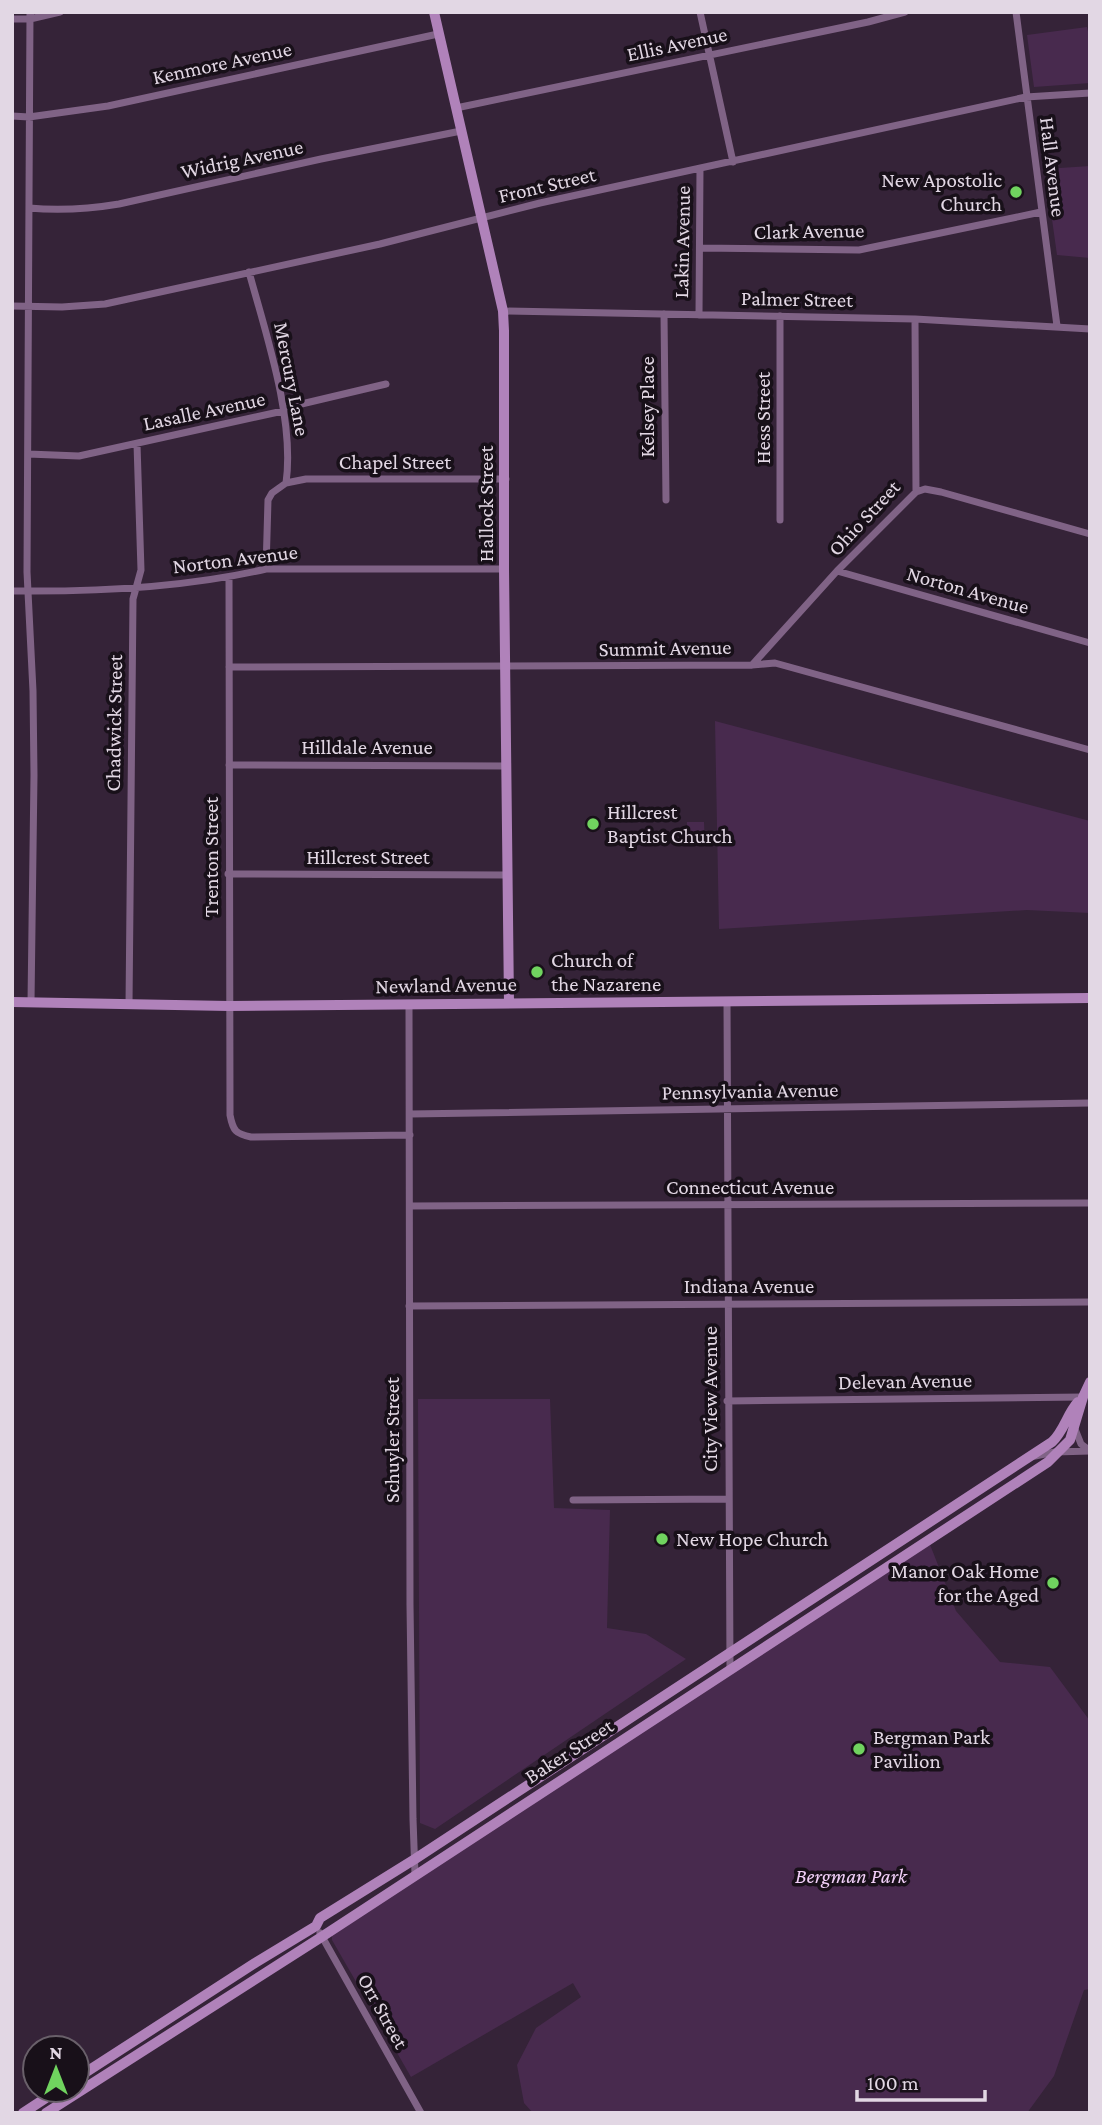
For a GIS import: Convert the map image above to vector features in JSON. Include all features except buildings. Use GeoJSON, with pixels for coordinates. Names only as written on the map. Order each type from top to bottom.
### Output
{"type":"FeatureCollection","features":[{"type":"Feature","properties":{"kind":"street"},"geometry":{"type":"LineString","coordinates":[[12,19],[60,12]]}},
{"type":"Feature","properties":{"kind":"street","name":"Hallock Street"},"geometry":{"type":"LineString","coordinates":[[433,12],[503,311],[509,1003]]}},
{"type":"Feature","properties":{"kind":"street"},"geometry":{"type":"LineString","coordinates":[[700,12],[733,162]]}},
{"type":"Feature","properties":{"kind":"street","name":"Ellis Avenue"},"geometry":{"type":"LineString","coordinates":[[456,108],[905,12]]}},
{"type":"Feature","properties":{"kind":"street","name":"Hall Avenue"},"geometry":{"type":"LineString","coordinates":[[1016,12],[1057,326]]}},
{"type":"Feature","properties":{"kind":"street"},"geometry":{"type":"LineString","coordinates":[[30,15],[28,591],[34,775],[31,1002]]}},
{"type":"Feature","properties":{"kind":"street","name":"Kenmore Avenue"},"geometry":{"type":"LineString","coordinates":[[12,116],[29,117],[108,106],[438,34]]}},
{"type":"Feature","properties":{"kind":"street","name":"Front Street"},"geometry":{"type":"LineString","coordinates":[[12,306],[105,304],[380,244],[540,203],[1026,97],[1090,93]]}},
{"type":"Feature","properties":{"kind":"street","name":"Widrig Avenue"},"geometry":{"type":"LineString","coordinates":[[29,208],[91,209],[461,131]]}},
{"type":"Feature","properties":{"kind":"street","name":"Lakin Avenue"},"geometry":{"type":"LineString","coordinates":[[699,315],[700,168]]}},
{"type":"Feature","properties":{"kind":"street","name":"Clark Avenue"},"geometry":{"type":"LineString","coordinates":[[700,248],[859,250],[1041,212]]}},
{"type":"Feature","properties":{"kind":"street","name":"Mercury Lane"},"geometry":{"type":"LineString","coordinates":[[249,272],[268,339],[283,411],[289,461],[286,483]]}},
{"type":"Feature","properties":{"kind":"street","name":"Palmer Street"},"geometry":{"type":"LineString","coordinates":[[503,311],[915,319],[1090,329]]}},
{"type":"Feature","properties":{"kind":"street","name":"Kelsey Place"},"geometry":{"type":"LineString","coordinates":[[664,314],[666,500]]}},
{"type":"Feature","properties":{"kind":"street","name":"Hess Street"},"geometry":{"type":"LineString","coordinates":[[780,316],[780,520]]}},
{"type":"Feature","properties":{"kind":"street","name":"Ohio Street"},"geometry":{"type":"LineString","coordinates":[[752,665],[916,492],[915,319]]}},
{"type":"Feature","properties":{"kind":"street","name":"Lasalle Avenue"},"geometry":{"type":"LineString","coordinates":[[28,454],[79,456],[283,411],[293,405],[386,384]]}},
{"type":"Feature","properties":{"kind":"street","name":"Chadwick Street"},"geometry":{"type":"LineString","coordinates":[[129,1004],[133,599],[141,570],[136,444]]}},
{"type":"Feature","properties":{"kind":"street","name":"Chapel Street"},"geometry":{"type":"LineString","coordinates":[[286,483],[306,480],[506,479]]}},
{"type":"Feature","properties":{"kind":"street"},"geometry":{"type":"LineString","coordinates":[[266,569],[268,500],[272,493],[286,483]]}},
{"type":"Feature","properties":{"kind":"street"},"geometry":{"type":"LineString","coordinates":[[916,492],[925,489],[941,492],[1090,534]]}},
{"type":"Feature","properties":{"kind":"street","name":"Norton Avenue"},"geometry":{"type":"LineString","coordinates":[[12,591],[136,588],[229,578],[266,569],[504,569]]}},
{"type":"Feature","properties":{"kind":"street","name":"Norton Avenue"},"geometry":{"type":"LineString","coordinates":[[838,572],[1090,643]]}},
{"type":"Feature","properties":{"kind":"street","name":"Trenton Street"},"geometry":{"type":"LineString","coordinates":[[229,578],[228,874],[232,1128],[237,1133],[251,1137],[410,1135]]}},
{"type":"Feature","properties":{"kind":"street","name":"Summit Avenue"},"geometry":{"type":"LineString","coordinates":[[229,667],[775,663],[798,667],[1090,750]]}},
{"type":"Feature","properties":{"kind":"street","name":"Hilldale Avenue"},"geometry":{"type":"LineString","coordinates":[[229,765],[506,766]]}},
{"type":"Feature","properties":{"kind":"street","name":"Hillcrest Street"},"geometry":{"type":"LineString","coordinates":[[228,874],[507,875]]}},
{"type":"Feature","properties":{"kind":"street","name":"Newland Avenue"},"geometry":{"type":"LineString","coordinates":[[12,1002],[229,1006],[1090,998]]}},
{"type":"Feature","properties":{"kind":"street","name":"City View Avenue"},"geometry":{"type":"LineString","coordinates":[[727,1001],[727,1499],[730,1670]]}},
{"type":"Feature","properties":{"kind":"street","name":"Schuyler Street"},"geometry":{"type":"LineString","coordinates":[[409,1005],[410,1605],[415,1874]]}},
{"type":"Feature","properties":{"kind":"street","name":"Pennsylvania Avenue"},"geometry":{"type":"LineString","coordinates":[[410,1114],[1090,1103]]}},
{"type":"Feature","properties":{"kind":"street","name":"Connecticut Avenue"},"geometry":{"type":"LineString","coordinates":[[410,1206],[1090,1203]]}},
{"type":"Feature","properties":{"kind":"street","name":"Indiana Avenue"},"geometry":{"type":"LineString","coordinates":[[409,1306],[1090,1302]]}},
{"type":"Feature","properties":{"kind":"street","name":"Baker Street"},"geometry":{"type":"LineString","coordinates":[[46,2113],[318,1931],[415,1874],[1039,1468],[1070,1440],[1090,1382]]}},
{"type":"Feature","properties":{"kind":"street","name":"Delevan Avenue"},"geometry":{"type":"LineString","coordinates":[[727,1401],[1083,1397]]}},
{"type":"Feature","properties":{"kind":"street","name":"Baker Street"},"geometry":{"type":"LineString","coordinates":[[318,1931],[320,1918],[415,1859],[1052,1442],[1059,1436],[1073,1407],[1083,1397]]}},
{"type":"Feature","properties":{"kind":"street"},"geometry":{"type":"LineString","coordinates":[[1075,1423],[1079,1440],[1089,1451]]}},
{"type":"Feature","properties":{"kind":"street"},"geometry":{"type":"LineString","coordinates":[[1025,1460],[1041,1454],[1089,1451]]}},
{"type":"Feature","properties":{"kind":"street"},"geometry":{"type":"LineString","coordinates":[[573,1500],[727,1499]]}},
{"type":"Feature","properties":{"kind":"street","name":"Baker Street"},"geometry":{"type":"LineString","coordinates":[[91,2069],[255,1963],[318,1931]]}},
{"type":"Feature","properties":{"kind":"street","name":"Orr Street"},"geometry":{"type":"LineString","coordinates":[[318,1931],[421,2113]]}},
{"type":"Feature","properties":{"kind":"green space"},"geometry":{"type":"Polygon","coordinates":[[[1087,27],[1090,41],[1090,83],[1034,87],[1027,35],[1087,27]]]}},
{"type":"Feature","properties":{"kind":"green space"},"geometry":{"type":"Polygon","coordinates":[[[1090,166],[1090,258],[1057,255],[1045,169],[1090,166]]]}},
{"type":"Feature","properties":{"kind":"green space"},"geometry":{"type":"Polygon","coordinates":[[[715,721],[1090,821],[1090,913],[1027,910],[719,929],[715,721]]]}},
{"type":"Feature","properties":{"kind":"green space"},"geometry":{"type":"Polygon","coordinates":[[[687,822],[704,822],[705,846],[687,846],[687,822]]]}},
{"type":"Feature","properties":{"kind":"green space"},"geometry":{"type":"Polygon","coordinates":[[[418,1399],[550,1399],[554,1508],[610,1510],[607,1628],[646,1634],[686,1659],[435,1829],[420,1823],[418,1399]]]}},
{"type":"Feature","properties":{"kind":"green space","name":"Bergman Park"},"geometry":{"type":"Polygon","coordinates":[[[929,1542],[956,1611],[1000,1662],[1050,1667],[1090,1721],[1090,1989],[1084,1990],[1054,2076],[1027,2113],[533,2113],[524,2103],[517,2065],[536,2028],[581,1997],[573,1983],[411,2077],[332,1940],[332,1935],[929,1542]]]}},
{"type":"Feature","properties":{"kind":"place","name":"New Apostolic Church"},"geometry":{"type":"Point","coordinates":[1016,192]}},
{"type":"Feature","properties":{"kind":"place","name":"Hillcrest Baptist Church"},"geometry":{"type":"Point","coordinates":[593,824]}},
{"type":"Feature","properties":{"kind":"place","name":"Church of the Nazarene"},"geometry":{"type":"Point","coordinates":[537,972]}},
{"type":"Feature","properties":{"kind":"place","name":"New Hope Church"},"geometry":{"type":"Point","coordinates":[662,1539]}},
{"type":"Feature","properties":{"kind":"place","name":"Manor Oak Home for the Aged"},"geometry":{"type":"Point","coordinates":[1053,1583]}},
{"type":"Feature","properties":{"kind":"place","name":"Bergman Park Pavilion"},"geometry":{"type":"Point","coordinates":[859,1749]}}]}
